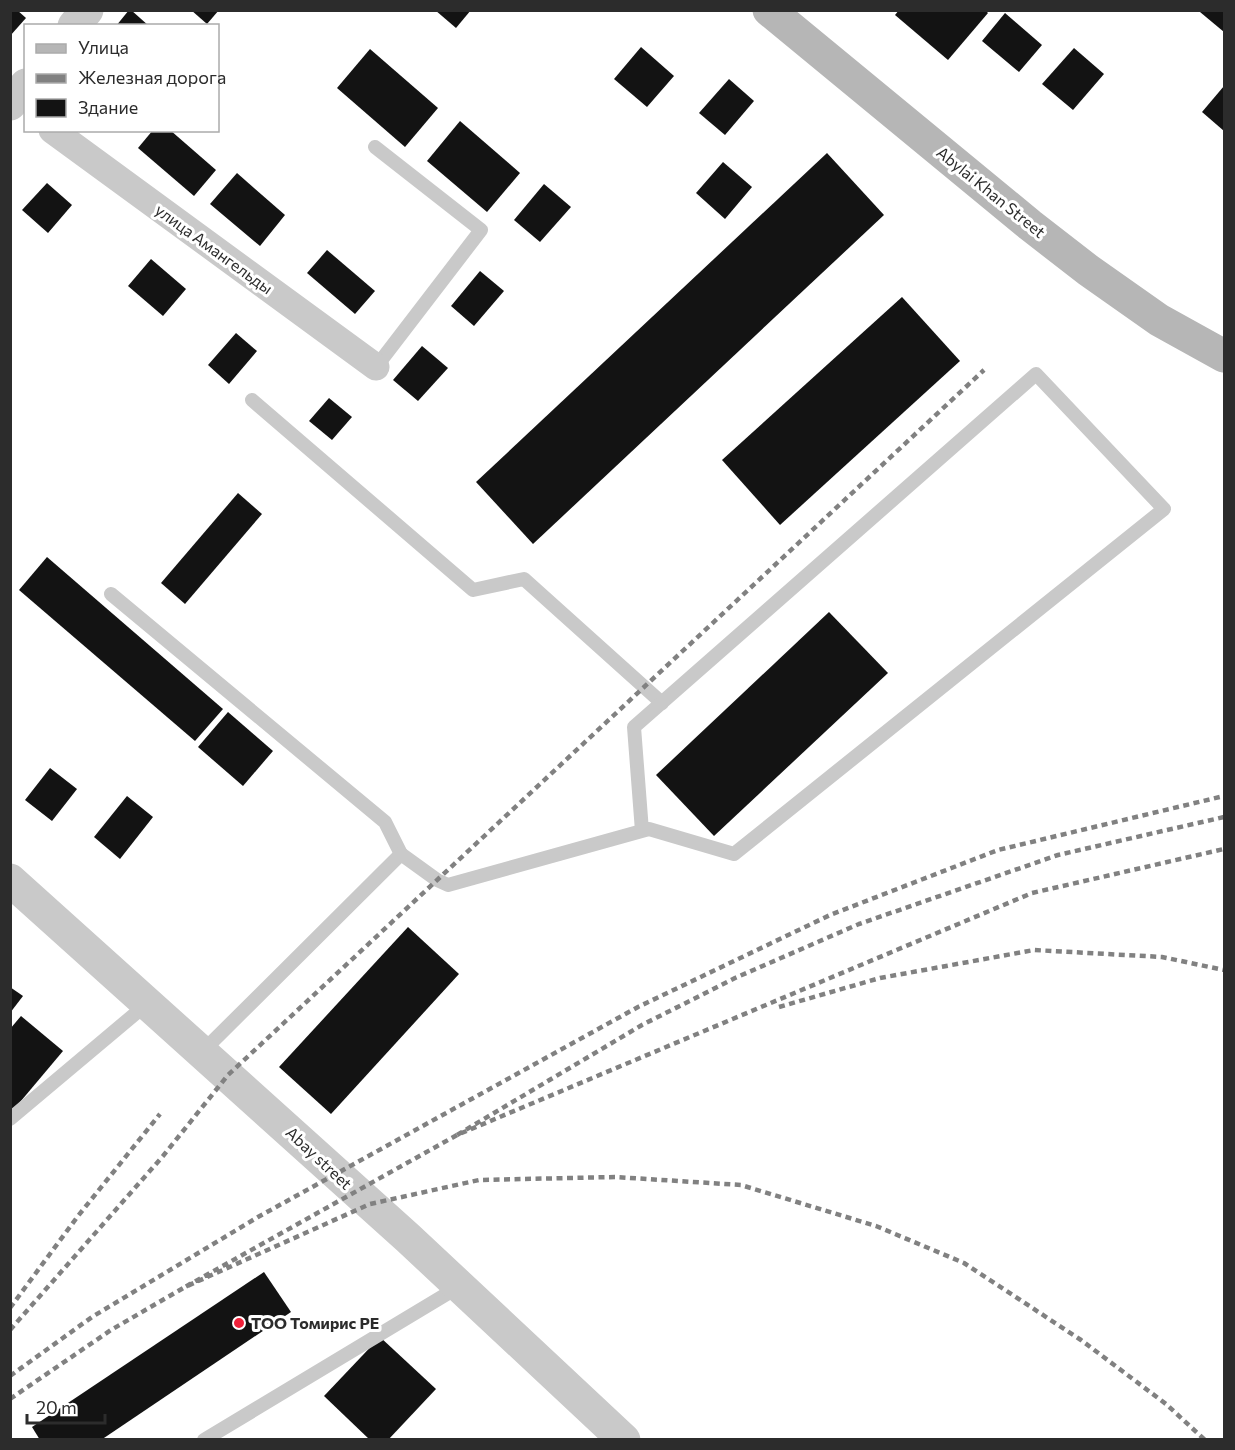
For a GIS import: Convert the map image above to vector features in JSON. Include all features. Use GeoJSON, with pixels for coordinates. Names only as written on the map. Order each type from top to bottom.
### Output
{"type":"FeatureCollection","features":[{"type":"Feature","properties":{"kind":"main road","name":"Abylai Khan Street"},"geometry":{"type":"LineString","coordinates":[[770,10],[1030,225],[1088,270],[1159,320],[1224,356]]}},
{"type":"Feature","properties":{"kind":"street"},"geometry":{"type":"LineString","coordinates":[[76,24],[87,10]]}},
{"type":"Feature","properties":{"kind":"street","name":"улица Амангельды"},"geometry":{"type":"LineString","coordinates":[[55,132],[376,367]]}},
{"type":"Feature","properties":{"kind":"street","name":"Abay street"},"geometry":{"type":"LineString","coordinates":[[10,880],[408,1238],[624,1440]]}},
{"type":"Feature","properties":{"kind":"lane"},"geometry":{"type":"LineString","coordinates":[[375,147],[481,230],[376,367]]}},
{"type":"Feature","properties":{"kind":"lane"},"geometry":{"type":"LineString","coordinates":[[111,594],[385,822],[401,854],[447,885],[642,831],[649,829],[734,854],[1164,508],[1036,374],[634,728],[642,831]]}},
{"type":"Feature","properties":{"kind":"lane"},"geometry":{"type":"LineString","coordinates":[[252,400],[473,590],[524,579],[662,703]]}},
{"type":"Feature","properties":{"kind":"lane"},"geometry":{"type":"LineString","coordinates":[[202,1052],[401,854]]}},
{"type":"Feature","properties":{"kind":"lane"},"geometry":{"type":"LineString","coordinates":[[10,1119],[148,1003]]}},
{"type":"Feature","properties":{"kind":"lane"},"geometry":{"type":"LineString","coordinates":[[204,1440],[460,1286]]}},
{"type":"Feature","properties":{"kind":"building"},"geometry":{"type":"Polygon","coordinates":[[[10,10],[17,10],[26,18],[10,36],[10,10]]]}},
{"type":"Feature","properties":{"kind":"building"},"geometry":{"type":"Polygon","coordinates":[[[131,10],[147,24],[118,24],[131,10]]]}},
{"type":"Feature","properties":{"kind":"building"},"geometry":{"type":"Polygon","coordinates":[[[191,10],[219,10],[207,24],[191,10]]]}},
{"type":"Feature","properties":{"kind":"building"},"geometry":{"type":"Polygon","coordinates":[[[435,10],[471,10],[456,28],[435,10]]]}},
{"type":"Feature","properties":{"kind":"building"},"geometry":{"type":"Polygon","coordinates":[[[899,10],[985,10],[988,13],[948,60],[895,15],[899,10]]]}},
{"type":"Feature","properties":{"kind":"building"},"geometry":{"type":"Polygon","coordinates":[[[1201,10],[1224,10],[1224,32],[1200,12],[1201,10]]]}},
{"type":"Feature","properties":{"kind":"building"},"geometry":{"type":"Polygon","coordinates":[[[1005,13],[1042,45],[1019,72],[982,41],[1005,13]]]}},
{"type":"Feature","properties":{"kind":"building"},"geometry":{"type":"Polygon","coordinates":[[[641,47],[674,76],[647,107],[614,79],[641,47]]]}},
{"type":"Feature","properties":{"kind":"building"},"geometry":{"type":"Polygon","coordinates":[[[1074,48],[1104,74],[1073,110],[1042,84],[1074,48]]]}},
{"type":"Feature","properties":{"kind":"building"},"geometry":{"type":"Polygon","coordinates":[[[370,49],[438,108],[405,147],[337,88],[370,49]]]}},
{"type":"Feature","properties":{"kind":"building"},"geometry":{"type":"Polygon","coordinates":[[[729,79],[754,101],[725,135],[699,113],[729,79]]]}},
{"type":"Feature","properties":{"kind":"building"},"geometry":{"type":"Polygon","coordinates":[[[1224,86],[1224,131],[1202,112],[1224,86]]]}},
{"type":"Feature","properties":{"kind":"building"},"geometry":{"type":"Polygon","coordinates":[[[460,121],[520,173],[487,212],[427,161],[460,121]]]}},
{"type":"Feature","properties":{"kind":"building"},"geometry":{"type":"Polygon","coordinates":[[[151,132],[172,132],[216,170],[194,196],[138,148],[151,132]]]}},
{"type":"Feature","properties":{"kind":"building"},"geometry":{"type":"Polygon","coordinates":[[[827,153],[884,215],[533,544],[476,482],[827,153]]]}},
{"type":"Feature","properties":{"kind":"building"},"geometry":{"type":"Polygon","coordinates":[[[723,162],[752,187],[725,219],[696,193],[723,162]]]}},
{"type":"Feature","properties":{"kind":"building"},"geometry":{"type":"Polygon","coordinates":[[[237,173],[285,215],[260,246],[210,204],[237,173]]]}},
{"type":"Feature","properties":{"kind":"building"},"geometry":{"type":"Polygon","coordinates":[[[47,183],[72,205],[48,233],[22,210],[47,183]]]}},
{"type":"Feature","properties":{"kind":"building"},"geometry":{"type":"Polygon","coordinates":[[[544,184],[571,207],[540,242],[514,220],[544,184]]]}},
{"type":"Feature","properties":{"kind":"building"},"geometry":{"type":"Polygon","coordinates":[[[327,250],[375,291],[355,314],[307,273],[327,250]]]}},
{"type":"Feature","properties":{"kind":"building"},"geometry":{"type":"Polygon","coordinates":[[[151,259],[186,289],[163,316],[128,286],[151,259]]]}},
{"type":"Feature","properties":{"kind":"building"},"geometry":{"type":"Polygon","coordinates":[[[480,271],[504,291],[474,326],[451,306],[480,271]]]}},
{"type":"Feature","properties":{"kind":"building"},"geometry":{"type":"Polygon","coordinates":[[[902,297],[960,361],[780,525],[722,460],[902,297]]]}},
{"type":"Feature","properties":{"kind":"building"},"geometry":{"type":"Polygon","coordinates":[[[236,333],[257,351],[229,384],[208,365],[236,333]]]}},
{"type":"Feature","properties":{"kind":"building"},"geometry":{"type":"Polygon","coordinates":[[[422,346],[448,368],[418,401],[393,380],[422,346]]]}},
{"type":"Feature","properties":{"kind":"building"},"geometry":{"type":"Polygon","coordinates":[[[329,398],[352,417],[332,440],[309,421],[329,398]]]}},
{"type":"Feature","properties":{"kind":"building"},"geometry":{"type":"Polygon","coordinates":[[[238,493],[262,514],[185,604],[161,583],[238,493]]]}},
{"type":"Feature","properties":{"kind":"building"},"geometry":{"type":"Polygon","coordinates":[[[47,557],[223,709],[195,741],[19,590],[47,557]]]}},
{"type":"Feature","properties":{"kind":"building"},"geometry":{"type":"Polygon","coordinates":[[[829,612],[888,673],[714,836],[656,775],[829,612]]]}},
{"type":"Feature","properties":{"kind":"building"},"geometry":{"type":"Polygon","coordinates":[[[228,712],[273,751],[243,786],[198,747],[228,712]]]}},
{"type":"Feature","properties":{"kind":"building"},"geometry":{"type":"Polygon","coordinates":[[[50,768],[77,789],[52,821],[25,800],[50,768]]]}},
{"type":"Feature","properties":{"kind":"building"},"geometry":{"type":"Polygon","coordinates":[[[127,796],[153,817],[120,859],[94,837],[127,796]]]}},
{"type":"Feature","properties":{"kind":"building"},"geometry":{"type":"Polygon","coordinates":[[[408,927],[459,974],[331,1114],[279,1067],[408,927]]]}},
{"type":"Feature","properties":{"kind":"building"},"geometry":{"type":"Polygon","coordinates":[[[10,987],[23,996],[10,1013],[10,987]]]}},
{"type":"Feature","properties":{"kind":"building"},"geometry":{"type":"Polygon","coordinates":[[[21,1016],[63,1051],[10,1114],[10,1029],[21,1016]]]}},
{"type":"Feature","properties":{"kind":"building"},"geometry":{"type":"Polygon","coordinates":[[[264,1272],[291,1312],[101,1440],[40,1440],[32,1427],[264,1272]]]}},
{"type":"Feature","properties":{"kind":"building"},"geometry":{"type":"Polygon","coordinates":[[[380,1337],[436,1389],[388,1440],[370,1440],[324,1396],[380,1337]]]}},
{"type":"Feature","properties":{"kind":"railway"},"geometry":{"type":"LineString","coordinates":[[10,1330],[163,1156],[228,1075],[984,370]]}},
{"type":"Feature","properties":{"kind":"railway"},"geometry":{"type":"LineString","coordinates":[[10,1376],[92,1317],[258,1217],[638,1007],[830,915],[998,850],[1224,796]]}},
{"type":"Feature","properties":{"kind":"railway"},"geometry":{"type":"LineString","coordinates":[[1224,817],[1058,855],[859,924],[735,978],[642,1025],[457,1135],[1032,893],[1224,849]]}},
{"type":"Feature","properties":{"kind":"railway"},"geometry":{"type":"LineString","coordinates":[[779,1007],[880,978],[1034,950],[1162,957],[1224,970]]}},
{"type":"Feature","properties":{"kind":"railway"},"geometry":{"type":"LineString","coordinates":[[10,1308],[78,1216],[160,1114]]}},
{"type":"Feature","properties":{"kind":"railway"},"geometry":{"type":"LineString","coordinates":[[457,1135],[185,1287],[370,1204],[479,1180],[615,1177],[741,1185],[876,1226],[964,1263],[1081,1340],[1166,1404],[1205,1440]]}},
{"type":"Feature","properties":{"kind":"railway"},"geometry":{"type":"LineString","coordinates":[[10,1399],[111,1330],[185,1287]]}},
{"type":"Feature","properties":{"kind":"place","name":"ТОО Томирис РЕ"},"geometry":{"type":"Point","coordinates":[239,1323]}}]}
